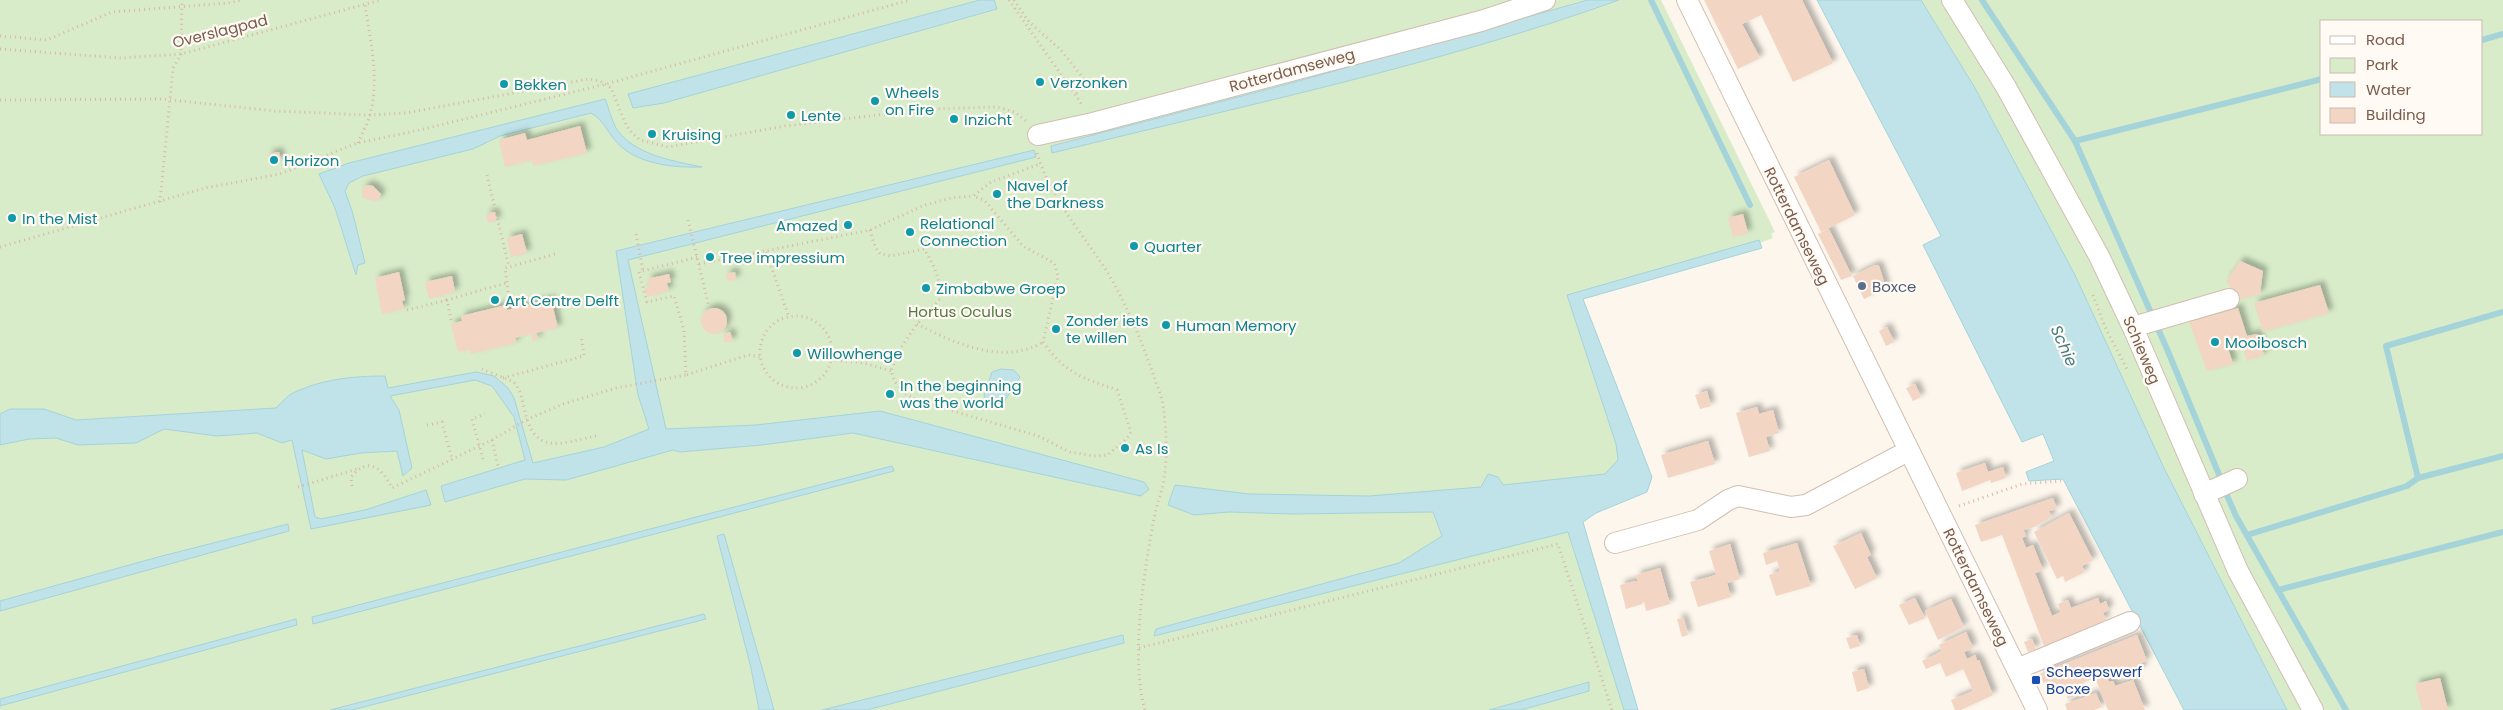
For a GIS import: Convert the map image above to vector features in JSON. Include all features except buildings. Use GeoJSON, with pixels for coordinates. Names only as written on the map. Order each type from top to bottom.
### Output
{"type":"FeatureCollection","features":[{"type":"Feature","properties":{"kind":"street","name":"Rotterdamseweg"},"geometry":{"type":"LineString","coordinates":[[1038,135],[1093,123],[1480,21],[1544,0]]}},
{"type":"Feature","properties":{"kind":"street","name":"Rotterdamseweg"},"geometry":{"type":"LineString","coordinates":[[1687,0],[2037,710]]}},
{"type":"Feature","properties":{"kind":"street","name":"Schieweg"},"geometry":{"type":"LineString","coordinates":[[1952,0],[2006,88],[2070,200],[2138,327],[2204,494],[2247,588],[2313,710]]}},
{"type":"Feature","properties":{"kind":"street"},"geometry":{"type":"LineString","coordinates":[[2138,327],[2229,299]]}},
{"type":"Feature","properties":{"kind":"street"},"geometry":{"type":"LineString","coordinates":[[1615,543],[1698,520],[1728,500],[1738,496],[1791,506],[1806,506],[1908,451]]}},
{"type":"Feature","properties":{"kind":"street"},"geometry":{"type":"LineString","coordinates":[[2204,494],[2237,479]]}},
{"type":"Feature","properties":{"kind":"street"},"geometry":{"type":"LineString","coordinates":[[2017,669],[2130,622]]}},
{"type":"Feature","properties":{"kind":"path"},"geometry":{"type":"LineString","coordinates":[[160,202],[173,68],[181,54],[182,0]]}},
{"type":"Feature","properties":{"kind":"path"},"geometry":{"type":"LineString","coordinates":[[0,36],[47,40],[112,12],[228,4],[242,0]]}},
{"type":"Feature","properties":{"kind":"path","name":"Overslagpad"},"geometry":{"type":"LineString","coordinates":[[0,49],[121,58],[181,54],[381,0]]}},
{"type":"Feature","properties":{"kind":"path"},"geometry":{"type":"LineString","coordinates":[[0,247],[205,188],[280,174],[358,143],[420,130],[606,84],[910,0]]}},
{"type":"Feature","properties":{"kind":"path"},"geometry":{"type":"LineString","coordinates":[[1009,0],[1093,123]]}},
{"type":"Feature","properties":{"kind":"path"},"geometry":{"type":"LineString","coordinates":[[1014,0],[1029,22],[1062,50],[1087,83],[1075,95]]}},
{"type":"Feature","properties":{"kind":"path"},"geometry":{"type":"LineString","coordinates":[[358,143],[370,115],[374,96],[372,50],[365,4]]}},
{"type":"Feature","properties":{"kind":"path"},"geometry":{"type":"LineString","coordinates":[[0,100],[169,99],[275,111],[370,115],[406,113],[580,79],[600,81],[606,84],[610,88],[632,133],[640,140],[657,146],[680,145],[795,125],[928,108],[997,107],[1015,112],[1038,135],[1037,152],[1040,164],[1067,215],[1094,252],[1127,310],[1140,338],[1163,403],[1166,433],[1165,459],[1162,488],[1154,520],[1146,575],[1139,648],[1139,681],[1145,710]]}},
{"type":"Feature","properties":{"kind":"path"},"geometry":{"type":"LineString","coordinates":[[973,196],[991,182],[1040,164]]}},
{"type":"Feature","properties":{"kind":"path"},"geometry":{"type":"LineString","coordinates":[[487,175],[509,267]]}},
{"type":"Feature","properties":{"kind":"path"},"geometry":{"type":"LineString","coordinates":[[699,264],[870,230],[925,205],[951,198],[973,196],[984,200],[1023,246],[1054,263],[1058,276],[1043,342],[1032,349],[984,351],[943,338],[917,324]]}},
{"type":"Feature","properties":{"kind":"path"},"geometry":{"type":"LineString","coordinates":[[688,220],[709,306]]}},
{"type":"Feature","properties":{"kind":"path"},"geometry":{"type":"LineString","coordinates":[[870,230],[875,247],[880,254],[891,256],[924,249],[932,262],[940,283],[940,299],[917,324],[900,349],[891,372],[895,382],[904,393],[919,401],[1038,436],[1070,452],[1108,456],[1131,432],[1117,390],[1083,379],[1070,372],[1055,358],[1043,342]]}},
{"type":"Feature","properties":{"kind":"path"},"geometry":{"type":"LineString","coordinates":[[636,234],[643,271]]}},
{"type":"Feature","properties":{"kind":"path"},"geometry":{"type":"LineString","coordinates":[[766,252],[789,317]]}},
{"type":"Feature","properties":{"kind":"path"},"geometry":{"type":"LineString","coordinates":[[510,307],[505,268],[555,254]]}},
{"type":"Feature","properties":{"kind":"path"},"geometry":{"type":"LineString","coordinates":[[686,375],[681,322],[674,296],[647,302],[639,272],[697,257]]}},
{"type":"Feature","properties":{"kind":"path"},"geometry":{"type":"LineString","coordinates":[[407,310],[506,283]]}},
{"type":"Feature","properties":{"kind":"path"},"geometry":{"type":"LineString","coordinates":[[2091,290],[2105,327],[2131,375]]}},
{"type":"Feature","properties":{"kind":"path"},"geometry":{"type":"LineString","coordinates":[[446,300],[451,320]]}},
{"type":"Feature","properties":{"kind":"path"},"geometry":{"type":"LineString","coordinates":[[789,317],[803,317],[816,322],[826,333],[832,346],[831,360],[825,373],[815,383],[802,388],[787,388],[775,381],[765,371],[760,357],[760,347],[767,332],[779,321],[789,317]]}},
{"type":"Feature","properties":{"kind":"path"},"geometry":{"type":"LineString","coordinates":[[503,379],[584,356],[580,335]]}},
{"type":"Feature","properties":{"kind":"path"},"geometry":{"type":"LineString","coordinates":[[298,488],[364,466],[378,469],[384,473],[392,488],[492,440],[526,420],[564,404],[630,386],[686,375],[748,356],[760,357]]}},
{"type":"Feature","properties":{"kind":"path"},"geometry":{"type":"LineString","coordinates":[[831,360],[864,363],[891,372]]}},
{"type":"Feature","properties":{"kind":"path"},"geometry":{"type":"LineString","coordinates":[[482,369],[512,381],[516,386],[522,399],[526,420],[535,436],[553,445],[600,435]]}},
{"type":"Feature","properties":{"kind":"path"},"geometry":{"type":"LineString","coordinates":[[483,459],[472,419],[485,414]]}},
{"type":"Feature","properties":{"kind":"path"},"geometry":{"type":"LineString","coordinates":[[427,425],[442,422],[452,459]]}},
{"type":"Feature","properties":{"kind":"path"},"geometry":{"type":"LineString","coordinates":[[492,440],[498,466]]}},
{"type":"Feature","properties":{"kind":"path"},"geometry":{"type":"LineString","coordinates":[[352,486],[351,477],[358,468]]}},
{"type":"Feature","properties":{"kind":"path"},"geometry":{"type":"LineString","coordinates":[[1939,512],[2022,484],[2061,481]]}},
{"type":"Feature","properties":{"kind":"path"},"geometry":{"type":"LineString","coordinates":[[1139,648],[1558,544],[1612,710]]}},
{"type":"Feature","properties":{"kind":"green space","name":"Hortus Oculus"},"geometry":{"type":"Polygon","coordinates":[[[0,0],[1661,0],[1775,232],[1771,234],[1773,238],[1752,246],[1576,297],[1631,473],[1575,504],[1631,710],[0,710],[0,0]]]}},
{"type":"Feature","properties":{"kind":"green space"},"geometry":{"type":"Polygon","coordinates":[[[1921,0],[2503,0],[2503,710],[2287,710],[2164,468],[2075,275],[1975,88],[1921,0]]]}},
{"type":"Feature","properties":{"kind":"water"},"geometry":{"type":"Polygon","coordinates":[[[980,0],[994,0],[997,9],[664,103],[633,108],[628,94],[980,0]]]}},
{"type":"Feature","properties":{"kind":"water"},"geometry":{"type":"Polygon","coordinates":[[[1588,0],[1619,0],[1550,24],[1409,65],[1052,153],[1051,146],[1284,85],[1588,0]]]}},
{"type":"Feature","properties":{"kind":"water","name":"Schie"},"geometry":{"type":"Polygon","coordinates":[[[1817,0],[1921,0],[1975,88],[2075,275],[2164,468],[2287,710],[2184,710],[2063,479],[2029,481],[2026,472],[2054,461],[2043,434],[2022,442],[1923,245],[1941,236],[1817,0]]]}},
{"type":"Feature","properties":{"kind":"water"},"geometry":{"type":"Polygon","coordinates":[[[605,99],[616,128],[633,145],[655,155],[702,167],[678,167],[642,159],[622,147],[601,121],[591,113],[500,136],[473,149],[363,176],[349,183],[345,191],[353,214],[365,263],[358,265],[356,275],[335,208],[319,174],[349,163],[605,99]]]}},
{"type":"Feature","properties":{"kind":"water"},"geometry":{"type":"Polygon","coordinates":[[[1034,150],[1036,157],[628,260],[666,429],[756,425],[880,411],[1144,482],[1149,489],[1141,496],[853,433],[762,445],[680,452],[673,450],[566,480],[525,479],[445,502],[441,486],[525,460],[514,417],[492,386],[475,380],[390,396],[399,410],[412,468],[403,476],[397,451],[361,453],[326,459],[302,450],[315,517],[321,519],[365,510],[426,490],[431,505],[311,529],[292,440],[282,443],[257,433],[217,436],[164,429],[136,443],[78,445],[56,438],[29,439],[0,445],[0,414],[10,409],[44,409],[76,420],[276,408],[293,393],[315,384],[338,379],[385,376],[388,388],[476,372],[494,376],[508,388],[514,398],[533,463],[604,447],[649,429],[638,395],[616,251],[1034,150]]]}},
{"type":"Feature","properties":{"kind":"water"},"geometry":{"type":"Polygon","coordinates":[[[1759,240],[1762,248],[1583,299],[1652,477],[1647,492],[1596,513],[1583,522],[1638,710],[1624,710],[1568,532],[1154,636],[1156,629],[1399,563],[1442,536],[1433,512],[1292,514],[1229,512],[1194,515],[1168,505],[1175,485],[1249,494],[1369,496],[1481,487],[1488,474],[1498,477],[1503,485],[1605,474],[1618,460],[1616,444],[1567,295],[1759,240]]]}},
{"type":"Feature","properties":{"kind":"water"},"geometry":{"type":"Polygon","coordinates":[[[1001,369],[1014,370],[1020,377],[1000,408],[988,406],[984,395],[992,372],[1001,369]]]}},
{"type":"Feature","properties":{"kind":"water"},"geometry":{"type":"Polygon","coordinates":[[[892,466],[894,471],[313,624],[312,617],[892,466]]]}},
{"type":"Feature","properties":{"kind":"water"},"geometry":{"type":"Polygon","coordinates":[[[288,524],[289,531],[0,611],[0,601],[158,557],[288,524]]]}},
{"type":"Feature","properties":{"kind":"water"},"geometry":{"type":"Polygon","coordinates":[[[724,534],[774,710],[759,710],[751,668],[717,536],[724,534]]]}},
{"type":"Feature","properties":{"kind":"water"},"geometry":{"type":"Polygon","coordinates":[[[704,614],[706,619],[352,710],[330,710],[704,614]]]}},
{"type":"Feature","properties":{"kind":"water"},"geometry":{"type":"Polygon","coordinates":[[[296,619],[297,625],[0,706],[0,699],[296,619]]]}},
{"type":"Feature","properties":{"kind":"water"},"geometry":{"type":"Polygon","coordinates":[[[1123,635],[1124,643],[867,710],[822,710],[1123,635]]]}},
{"type":"Feature","properties":{"kind":"water"},"geometry":{"type":"Polygon","coordinates":[[[1589,682],[1589,691],[1521,710],[1489,710],[1589,682]]]}},
{"type":"Feature","properties":{"kind":"waterway"},"geometry":{"type":"LineString","coordinates":[[1651,0],[1750,205]]}},
{"type":"Feature","properties":{"kind":"waterway"},"geometry":{"type":"LineString","coordinates":[[1982,0],[2075,141],[2167,349],[2220,477]]}},
{"type":"Feature","properties":{"kind":"waterway"},"geometry":{"type":"LineString","coordinates":[[2483,40],[2503,34]]}},
{"type":"Feature","properties":{"kind":"waterway"},"geometry":{"type":"LineString","coordinates":[[2075,141],[2320,80]]}},
{"type":"Feature","properties":{"kind":"waterway"},"geometry":{"type":"LineString","coordinates":[[2418,478],[2386,346],[2503,312]]}},
{"type":"Feature","properties":{"kind":"waterway"},"geometry":{"type":"LineString","coordinates":[[2247,535],[2407,486],[2418,478],[2503,456]]}},
{"type":"Feature","properties":{"kind":"waterway"},"geometry":{"type":"LineString","coordinates":[[2225,491],[2236,516],[2346,710]]}},
{"type":"Feature","properties":{"kind":"waterway"},"geometry":{"type":"LineString","coordinates":[[2278,590],[2503,532]]}},
{"type":"Feature","properties":{"kind":"place","name":"Verzonken"},"geometry":{"type":"Point","coordinates":[1040,82]}},
{"type":"Feature","properties":{"kind":"place","name":"Bekken"},"geometry":{"type":"Point","coordinates":[504,84]}},
{"type":"Feature","properties":{"kind":"place","name":"Wheels on Fire"},"geometry":{"type":"Point","coordinates":[875,101]}},
{"type":"Feature","properties":{"kind":"place","name":"Lente"},"geometry":{"type":"Point","coordinates":[791,115]}},
{"type":"Feature","properties":{"kind":"place","name":"Inzicht"},"geometry":{"type":"Point","coordinates":[954,119]}},
{"type":"Feature","properties":{"kind":"place","name":"Kruising"},"geometry":{"type":"Point","coordinates":[652,134]}},
{"type":"Feature","properties":{"kind":"place","name":"Horizon"},"geometry":{"type":"Point","coordinates":[274,160]}},
{"type":"Feature","properties":{"kind":"place","name":"Navel of the Darkness"},"geometry":{"type":"Point","coordinates":[997,194]}},
{"type":"Feature","properties":{"kind":"place","name":"In the Mist"},"geometry":{"type":"Point","coordinates":[12,218]}},
{"type":"Feature","properties":{"kind":"place","name":"Amazed"},"geometry":{"type":"Point","coordinates":[848,225]}},
{"type":"Feature","properties":{"kind":"place","name":"Relational Connection"},"geometry":{"type":"Point","coordinates":[910,232]}},
{"type":"Feature","properties":{"kind":"place","name":"Quarter"},"geometry":{"type":"Point","coordinates":[1134,246]}},
{"type":"Feature","properties":{"kind":"place","name":"Tree impressium"},"geometry":{"type":"Point","coordinates":[710,257]}},
{"type":"Feature","properties":{"kind":"place","name":"Boxce"},"geometry":{"type":"Point","coordinates":[1862,286]}},
{"type":"Feature","properties":{"kind":"place","name":"Zimbabwe Groep"},"geometry":{"type":"Point","coordinates":[926,288]}},
{"type":"Feature","properties":{"kind":"place","name":"Art Centre Delft"},"geometry":{"type":"Point","coordinates":[495,300]}},
{"type":"Feature","properties":{"kind":"place","name":"Human Memory"},"geometry":{"type":"Point","coordinates":[1166,325]}},
{"type":"Feature","properties":{"kind":"place","name":"Zonder iets te willen"},"geometry":{"type":"Point","coordinates":[1056,329]}},
{"type":"Feature","properties":{"kind":"place","name":"Mooibosch"},"geometry":{"type":"Point","coordinates":[2215,342]}},
{"type":"Feature","properties":{"kind":"place","name":"Willowhenge"},"geometry":{"type":"Point","coordinates":[797,353]}},
{"type":"Feature","properties":{"kind":"place","name":"In the beginning was the world"},"geometry":{"type":"Point","coordinates":[890,394]}},
{"type":"Feature","properties":{"kind":"place","name":"As Is"},"geometry":{"type":"Point","coordinates":[1125,448]}},
{"type":"Feature","properties":{"kind":"place","name":"Scheepswerf Bocxe"},"geometry":{"type":"Point","coordinates":[2036,680]}}]}
